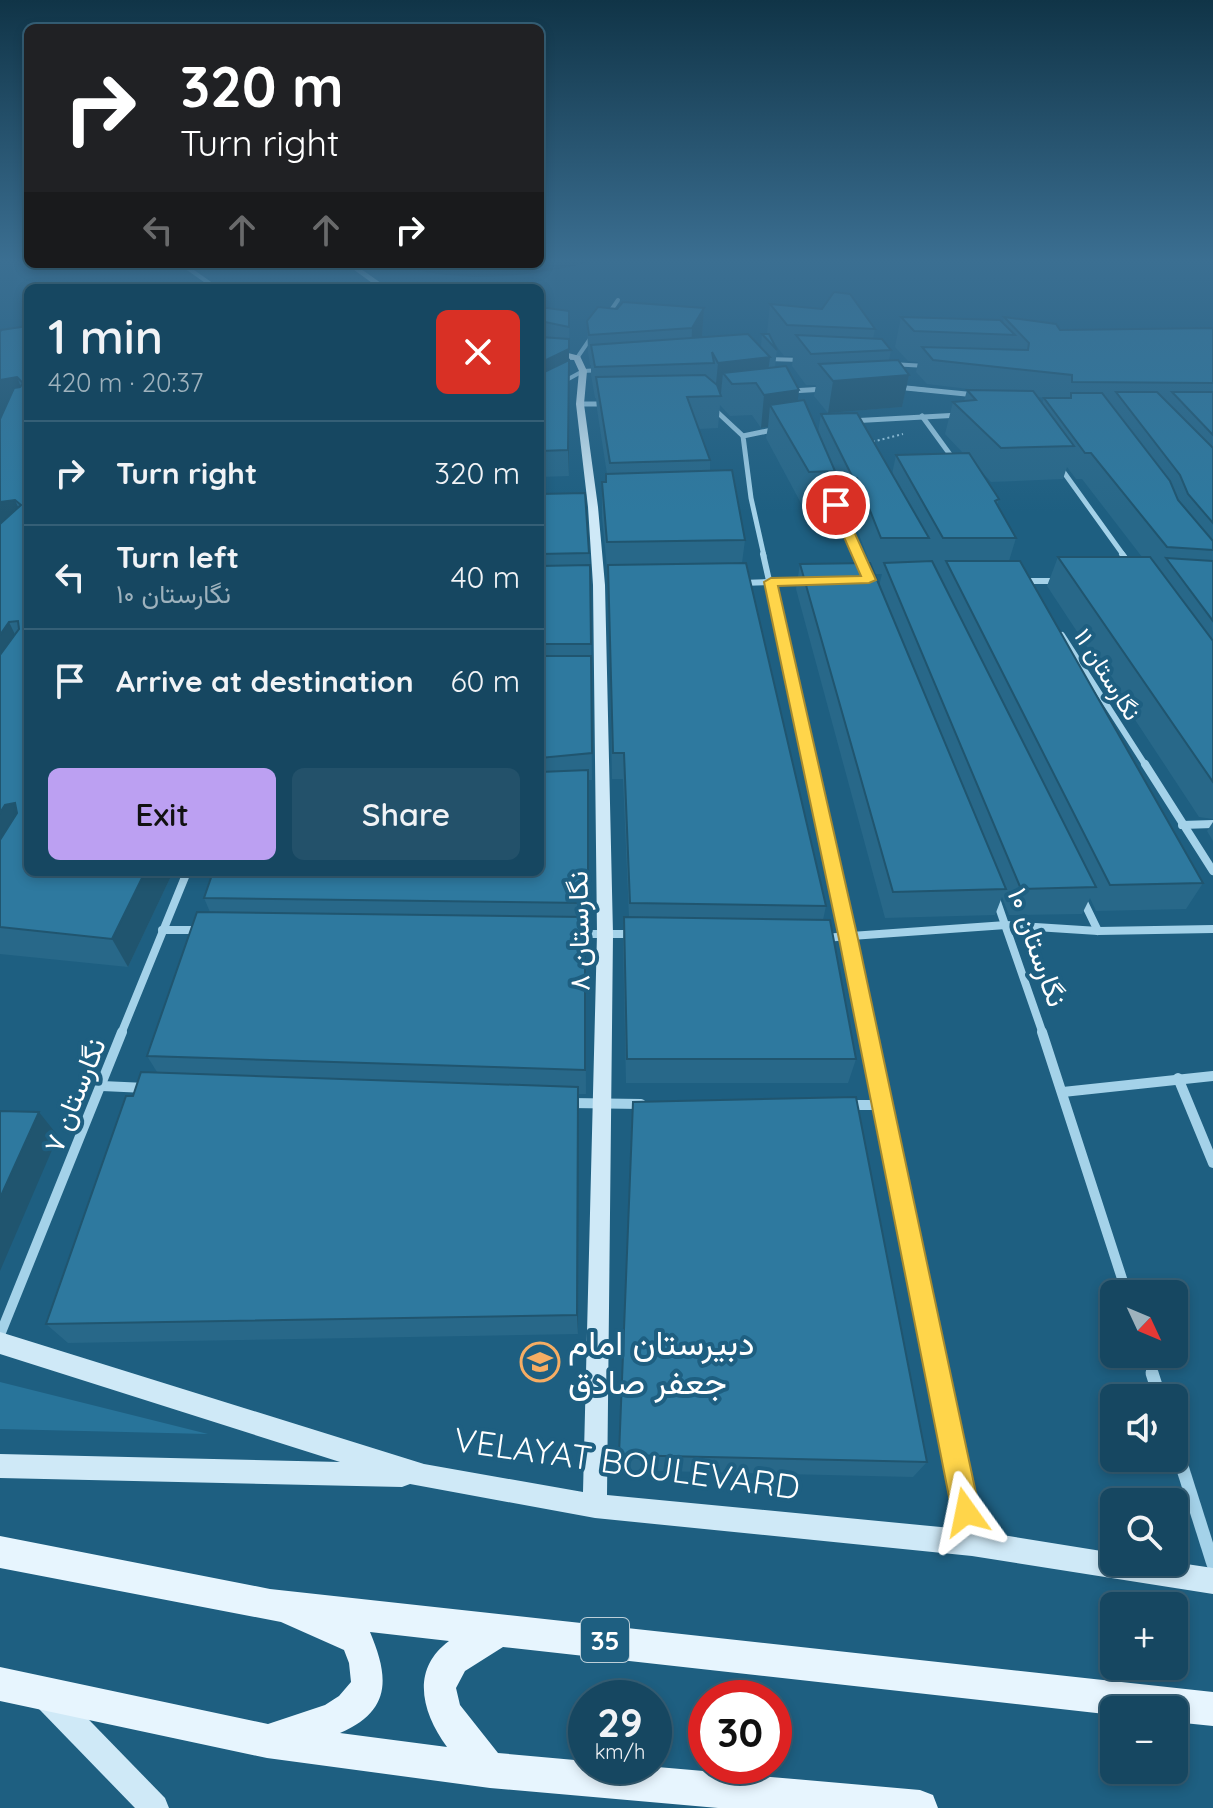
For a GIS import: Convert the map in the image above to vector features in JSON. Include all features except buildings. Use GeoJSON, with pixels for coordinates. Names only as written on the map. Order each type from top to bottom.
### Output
{"type":"FeatureCollection","features":[{"type":"Feature","properties":{"kind":"main road","name":"35"},"geometry":{"type":"LineString","coordinates":[[0,1552],[270,1605],[1213,1709]]}},
{"type":"Feature","properties":{"kind":"main road"},"geometry":{"type":"LineString","coordinates":[[267,1741],[349,1710],[361,1699],[368,1686],[369,1669],[356,1638],[270,1605]]}},
{"type":"Feature","properties":{"kind":"main road"},"geometry":{"type":"LineString","coordinates":[[490,1770],[450,1722],[439,1701],[439,1679],[452,1661],[502,1629]]}},
{"type":"Feature","properties":{"kind":"main road"},"geometry":{"type":"LineString","coordinates":[[0,1684],[267,1741],[490,1770],[920,1808]]}},
{"type":"Feature","properties":{"kind":"street"},"geometry":{"type":"LineString","coordinates":[[544,392],[557,385],[580,364],[589,343]]}},
{"type":"Feature","properties":{"kind":"street"},"geometry":{"type":"LineString","coordinates":[[544,350],[580,364]]}},
{"type":"Feature","properties":{"kind":"street"},"geometry":{"type":"LineString","coordinates":[[544,357],[613,369]]}},
{"type":"Feature","properties":{"kind":"street"},"geometry":{"type":"LineString","coordinates":[[761,359],[804,360]]}},
{"type":"Feature","properties":{"kind":"street"},"geometry":{"type":"LineString","coordinates":[[877,363],[940,366]]}},
{"type":"Feature","properties":{"kind":"street","name":"نگارستان ۸"},"geometry":{"type":"LineString","coordinates":[[580,364],[580,404],[594,507],[599,585],[593,789],[605,934],[595,1506]]}},
{"type":"Feature","properties":{"kind":"street"},"geometry":{"type":"LineString","coordinates":[[544,386],[557,385]]}},
{"type":"Feature","properties":{"kind":"street"},"geometry":{"type":"LineString","coordinates":[[890,386],[985,395]]}},
{"type":"Feature","properties":{"kind":"street"},"geometry":{"type":"LineString","coordinates":[[777,392],[834,389]]}},
{"type":"Feature","properties":{"kind":"street"},"geometry":{"type":"LineString","coordinates":[[705,401],[743,436],[751,498],[849,939],[972,1543]]}},
{"type":"Feature","properties":{"kind":"street"},"geometry":{"type":"LineString","coordinates":[[580,404],[611,404]]}},
{"type":"Feature","properties":{"kind":"street"},"geometry":{"type":"LineString","coordinates":[[841,421],[965,415]]}},
{"type":"Feature","properties":{"kind":"street"},"geometry":{"type":"LineString","coordinates":[[922,416],[957,465]]}},
{"type":"Feature","properties":{"kind":"street"},"geometry":{"type":"LineString","coordinates":[[743,436],[783,427]]}},
{"type":"Feature","properties":{"kind":"street"},"geometry":{"type":"LineString","coordinates":[[1056,462],[1132,568]]}},
{"type":"Feature","properties":{"kind":"street"},"geometry":{"type":"LineString","coordinates":[[820,470],[869,580],[855,580]]}},
{"type":"Feature","properties":{"kind":"street"},"geometry":{"type":"LineString","coordinates":[[735,499],[751,498]]}},
{"type":"Feature","properties":{"kind":"street"},"geometry":{"type":"LineString","coordinates":[[1019,568],[1035,594]]}},
{"type":"Feature","properties":{"kind":"street"},"geometry":{"type":"LineString","coordinates":[[740,583],[813,581]]}},
{"type":"Feature","properties":{"kind":"street"},"geometry":{"type":"LineString","coordinates":[[1011,581],[1070,581]]}},
{"type":"Feature","properties":{"kind":"street","name":"نگارستان ۱۱"},"geometry":{"type":"LineString","coordinates":[[1060,632],[1213,871]]}},
{"type":"Feature","properties":{"kind":"street"},"geometry":{"type":"LineString","coordinates":[[1182,825],[1213,824]]}},
{"type":"Feature","properties":{"kind":"street","name":"نگارستان ۷"},"geometry":{"type":"LineString","coordinates":[[0,1335],[185,876]]}},
{"type":"Feature","properties":{"kind":"street","name":"نگارستان ۱۰"},"geometry":{"type":"LineString","coordinates":[[989,882],[1063,1092],[1123,1280]]}},
{"type":"Feature","properties":{"kind":"street"},"geometry":{"type":"LineString","coordinates":[[1078,889],[1098,931]]}},
{"type":"Feature","properties":{"kind":"street"},"geometry":{"type":"LineString","coordinates":[[818,938],[849,939],[1006,925],[1098,931],[1213,929]]}},
{"type":"Feature","properties":{"kind":"street"},"geometry":{"type":"LineString","coordinates":[[162,930],[210,930]]}},
{"type":"Feature","properties":{"kind":"street"},"geometry":{"type":"LineString","coordinates":[[558,933],[651,935]]}},
{"type":"Feature","properties":{"kind":"street"},"geometry":{"type":"LineString","coordinates":[[1063,1092],[1213,1076]]}},
{"type":"Feature","properties":{"kind":"street"},"geometry":{"type":"LineString","coordinates":[[1178,1078],[1213,1163]]}},
{"type":"Feature","properties":{"kind":"street"},"geometry":{"type":"LineString","coordinates":[[102,1086],[165,1089]]}},
{"type":"Feature","properties":{"kind":"street"},"geometry":{"type":"LineString","coordinates":[[557,1103],[651,1104]]}},
{"type":"Feature","properties":{"kind":"street"},"geometry":{"type":"LineString","coordinates":[[837,1105],[883,1105]]}},
{"type":"Feature","properties":{"kind":"street","name":"VELAYAT BOULEVARD"},"geometry":{"type":"LineString","coordinates":[[0,1343],[424,1476],[595,1506],[972,1543],[1213,1581]]}},
{"type":"Feature","properties":{"kind":"street"},"geometry":{"type":"LineString","coordinates":[[0,1466],[424,1476]]}},
{"type":"Feature","properties":{"kind":"street"},"geometry":{"type":"LineString","coordinates":[[1184,1472],[1213,1564]]}},
{"type":"Feature","properties":{"kind":"street"},"geometry":{"type":"LineString","coordinates":[[45,1695],[155,1808]]}},
{"type":"Feature","properties":{"kind":"path"},"geometry":{"type":"LineString","coordinates":[[860,445],[932,426]]}},
{"type":"Feature","properties":{"kind":"shaded area"},"geometry":{"type":"Polygon","coordinates":[[[0,1382],[208,1434],[0,1429],[0,1382]]]}},
{"type":"Feature","properties":{"kind":"place","name":"دبیرستان امام جعفر صادق"},"geometry":{"type":"Point","coordinates":[540,1362]}},
{"type":"Feature","properties":{"kind":"route"},"geometry":{"type":"LineString","coordinates":[[836,505],[869,580],[771,582],[849,939],[966,1512]]}}]}
